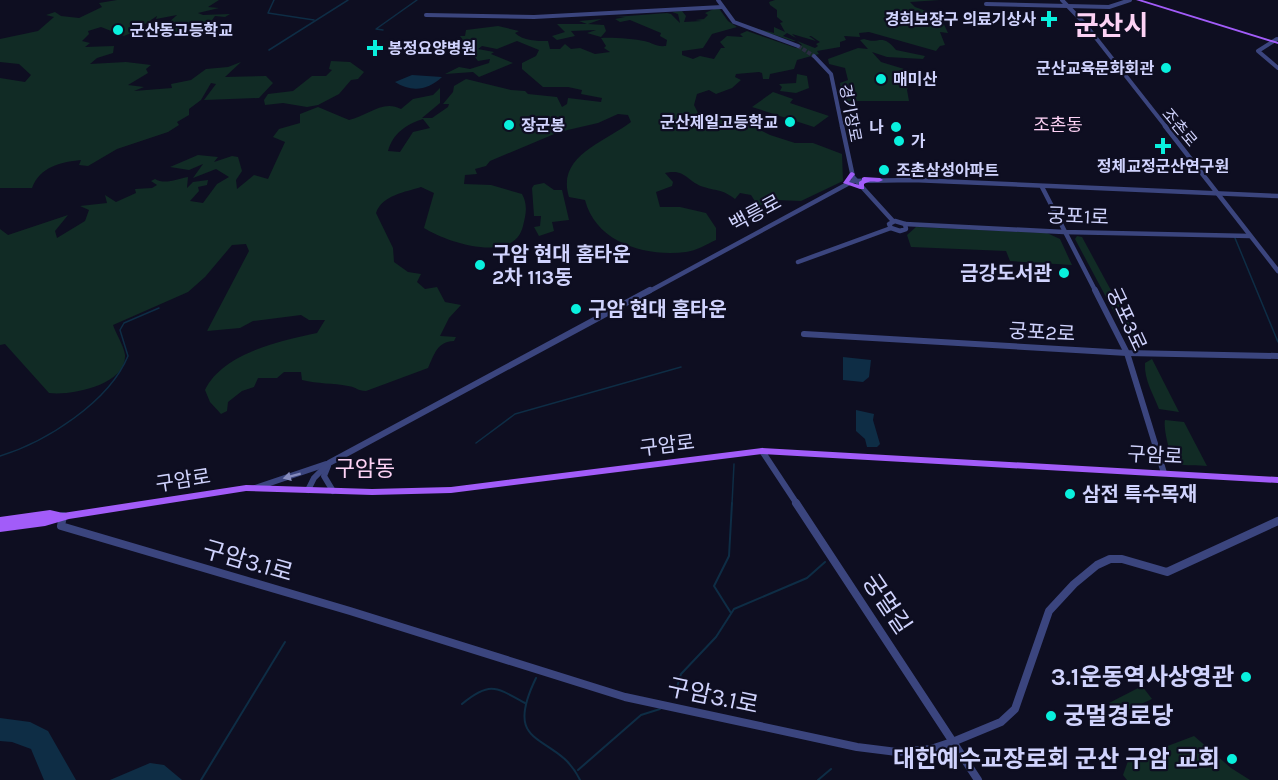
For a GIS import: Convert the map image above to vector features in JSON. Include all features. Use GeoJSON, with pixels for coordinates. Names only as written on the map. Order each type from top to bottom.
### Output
{"type":"FeatureCollection","features":[{"type":"Feature","properties":{"kind":"main road"},"geometry":{"type":"LineString","coordinates":[[1138,0],[1277,40]]}},
{"type":"Feature","properties":{"kind":"main road"},"geometry":{"type":"LineString","coordinates":[[1143,0],[1277,40]]}},
{"type":"Feature","properties":{"kind":"main road"},"geometry":{"type":"LineString","coordinates":[[846,183],[853,177],[880,180]]}},
{"type":"Feature","properties":{"kind":"main road"},"geometry":{"type":"LineString","coordinates":[[846,183],[862,188],[861,183],[866,180]]}},
{"type":"Feature","properties":{"kind":"main road","name":"구암로"},"geometry":{"type":"LineString","coordinates":[[0,528],[45,522],[63,516],[255,488],[333,491],[451,490],[762,451],[1278,480]]}},
{"type":"Feature","properties":{"kind":"main road","name":"구암로"},"geometry":{"type":"LineString","coordinates":[[0,521],[50,514],[63,516]]}},
{"type":"Feature","properties":{"kind":"street"},"geometry":{"type":"LineString","coordinates":[[718,0],[734,22],[798,46]]}},
{"type":"Feature","properties":{"kind":"street","name":"조촌로"},"geometry":{"type":"LineString","coordinates":[[1062,0],[1084,24],[1278,271]]}},
{"type":"Feature","properties":{"kind":"street"},"geometry":{"type":"LineString","coordinates":[[986,4],[1109,7],[1130,0]]}},
{"type":"Feature","properties":{"kind":"street"},"geometry":{"type":"LineString","coordinates":[[426,15],[534,17],[722,7]]}},
{"type":"Feature","properties":{"kind":"street"},"geometry":{"type":"LineString","coordinates":[[1277,40],[1258,51],[1278,68]]}},
{"type":"Feature","properties":{"kind":"street","name":"경기장로"},"geometry":{"type":"LineString","coordinates":[[813,56],[831,74],[853,177]]}},
{"type":"Feature","properties":{"kind":"street"},"geometry":{"type":"LineString","coordinates":[[853,177],[866,180],[1278,196]]}},
{"type":"Feature","properties":{"kind":"street"},"geometry":{"type":"LineString","coordinates":[[798,262],[891,228],[903,231],[906,229],[905,224],[893,221],[853,177]]}},
{"type":"Feature","properties":{"kind":"street","name":"백릉로"},"geometry":{"type":"LineString","coordinates":[[309,490],[314,478],[329,463],[846,183]]}},
{"type":"Feature","properties":{"kind":"street","name":"궁포3로"},"geometry":{"type":"LineString","coordinates":[[1042,187],[1127,353],[1164,474]]}},
{"type":"Feature","properties":{"kind":"street"},"geometry":{"type":"LineString","coordinates":[[891,228],[889,224],[893,221]]}},
{"type":"Feature","properties":{"kind":"street","name":"궁포1로"},"geometry":{"type":"LineString","coordinates":[[905,224],[1064,232],[1250,236]]}},
{"type":"Feature","properties":{"kind":"street","name":"궁포2로"},"geometry":{"type":"LineString","coordinates":[[804,334],[1127,353],[1278,356]]}},
{"type":"Feature","properties":{"kind":"street","name":"궁멀길"},"geometry":{"type":"LineString","coordinates":[[762,451],[955,741],[978,780]]}},
{"type":"Feature","properties":{"kind":"street"},"geometry":{"type":"LineString","coordinates":[[255,488],[329,463]]}},
{"type":"Feature","properties":{"kind":"street"},"geometry":{"type":"LineString","coordinates":[[329,463],[324,476],[333,491]]}},
{"type":"Feature","properties":{"kind":"street","name":"구암3.1로"},"geometry":{"type":"LineString","coordinates":[[63,516],[61,526],[108,542],[350,610],[625,697],[857,747],[897,752],[931,749],[955,741],[1001,722],[1015,709],[1049,611],[1074,584],[1097,565],[1110,559],[1122,559],[1167,572],[1278,521]]}},
{"type":"Feature","properties":{"kind":"green space"},"geometry":{"type":"Polygon","coordinates":[[[117,0],[219,0],[208,7],[219,8],[198,13],[203,15],[230,14],[225,17],[215,16],[210,23],[191,35],[174,33],[155,35],[177,15],[156,19],[157,16],[145,24],[129,23],[143,28],[124,36],[101,27],[88,31],[89,34],[82,41],[90,43],[85,47],[114,46],[113,53],[97,58],[90,64],[126,62],[151,65],[146,69],[148,73],[128,85],[144,87],[134,91],[172,88],[171,84],[191,80],[206,69],[228,67],[241,62],[225,77],[266,76],[273,83],[259,98],[204,100],[216,84],[211,83],[201,100],[189,109],[189,115],[177,122],[179,125],[168,132],[117,149],[88,166],[79,165],[81,160],[52,167],[40,175],[32,188],[0,188],[0,78],[25,82],[31,75],[19,64],[0,62],[0,39],[38,31],[54,17],[46,15],[55,12],[61,16],[79,18],[102,7],[99,3],[117,0]]]}},
{"type":"Feature","properties":{"kind":"green space"},"geometry":{"type":"Polygon","coordinates":[[[775,0],[940,0],[910,2],[915,7],[940,16],[948,33],[940,32],[945,45],[940,46],[936,51],[869,32],[859,33],[860,37],[844,36],[846,40],[840,42],[840,47],[817,51],[819,54],[797,60],[794,69],[770,74],[769,79],[763,79],[762,73],[759,72],[736,74],[735,77],[741,80],[732,88],[716,94],[709,90],[697,94],[694,105],[698,113],[735,118],[770,135],[795,143],[813,143],[842,154],[843,181],[801,201],[776,200],[758,206],[751,195],[740,193],[735,199],[723,192],[698,185],[678,172],[665,173],[673,182],[672,186],[656,192],[660,207],[680,207],[706,213],[716,228],[716,240],[701,247],[671,253],[639,249],[625,244],[611,237],[600,227],[591,215],[585,200],[569,197],[567,183],[576,161],[585,152],[631,122],[628,115],[618,114],[598,123],[559,132],[490,161],[486,166],[475,169],[477,174],[465,175],[464,184],[491,185],[522,194],[526,210],[523,226],[517,238],[507,245],[478,247],[463,244],[424,228],[434,193],[421,187],[395,195],[379,207],[376,213],[393,248],[394,262],[408,272],[421,274],[417,282],[425,289],[437,287],[445,302],[461,305],[449,318],[440,336],[456,337],[454,341],[440,346],[428,368],[366,391],[337,384],[302,380],[301,372],[284,372],[277,378],[258,378],[254,387],[242,391],[228,402],[227,411],[221,414],[210,402],[205,390],[213,377],[239,358],[254,351],[317,333],[325,320],[309,320],[301,315],[253,321],[240,328],[207,331],[249,251],[246,244],[232,245],[205,277],[188,292],[113,325],[125,355],[123,365],[117,374],[96,386],[70,393],[49,393],[5,344],[0,345],[0,229],[8,235],[68,215],[55,231],[57,238],[85,221],[89,210],[80,206],[107,203],[105,195],[116,202],[136,193],[135,189],[152,188],[157,185],[151,181],[155,179],[167,182],[188,177],[187,188],[193,182],[208,180],[207,185],[198,187],[199,191],[190,201],[203,203],[217,184],[229,177],[216,169],[193,178],[203,164],[189,170],[170,167],[198,155],[218,157],[214,162],[232,156],[238,157],[242,171],[236,180],[237,189],[254,175],[268,179],[285,142],[273,137],[279,129],[300,123],[300,114],[318,107],[349,120],[381,107],[394,106],[401,109],[413,99],[433,95],[440,88],[440,103],[422,118],[432,118],[448,107],[449,104],[443,104],[453,92],[454,86],[466,79],[511,90],[525,91],[528,94],[557,97],[562,107],[567,104],[568,98],[601,102],[602,98],[581,94],[582,90],[568,87],[543,87],[522,69],[522,63],[536,56],[539,50],[517,41],[497,49],[482,46],[478,49],[494,52],[491,54],[513,63],[479,77],[473,72],[445,74],[459,67],[470,69],[489,63],[490,59],[478,61],[474,56],[468,57],[447,45],[447,42],[463,40],[460,36],[465,36],[466,30],[498,26],[519,31],[515,33],[526,39],[548,41],[550,49],[560,49],[565,44],[571,49],[580,48],[595,54],[610,52],[604,48],[606,46],[601,38],[635,40],[666,46],[667,40],[660,36],[661,33],[630,20],[620,22],[615,19],[625,17],[615,17],[667,13],[680,23],[678,14],[672,12],[682,11],[686,16],[684,22],[702,21],[695,20],[704,19],[708,15],[705,13],[718,7],[728,21],[737,27],[712,34],[703,48],[682,51],[682,55],[693,59],[700,56],[714,59],[721,48],[725,48],[720,42],[727,36],[743,37],[740,34],[747,31],[796,48],[802,45],[797,41],[815,48],[818,46],[816,44],[820,42],[811,36],[809,36],[816,41],[792,34],[796,38],[787,33],[783,36],[796,41],[793,41],[754,28],[774,33],[774,27],[785,32],[780,23],[783,22],[777,17],[777,10],[769,2],[775,0]],[[423,119],[411,124],[397,134],[388,151],[400,152],[413,132],[430,128],[423,119]]]}},
{"type":"Feature","properties":{"kind":"green space"},"geometry":{"type":"Polygon","coordinates":[[[602,19],[588,24],[604,25],[606,31],[601,37],[587,33],[596,30],[571,31],[575,36],[557,40],[552,36],[565,32],[557,24],[587,24],[579,21],[602,19]]]}},
{"type":"Feature","properties":{"kind":"green space"},"geometry":{"type":"Polygon","coordinates":[[[860,40],[884,40],[896,50],[925,56],[923,59],[887,57],[872,52],[881,62],[914,72],[907,90],[909,101],[842,101],[840,83],[848,80],[845,68],[829,64],[828,59],[858,48],[868,49],[860,40]]]}},
{"type":"Feature","properties":{"kind":"green space"},"geometry":{"type":"Polygon","coordinates":[[[331,61],[350,62],[364,72],[358,79],[351,80],[339,94],[318,105],[307,107],[283,103],[265,105],[264,100],[268,94],[293,91],[312,76],[326,76],[332,70],[329,69],[331,61]]]}},
{"type":"Feature","properties":{"kind":"green space"},"geometry":{"type":"Polygon","coordinates":[[[797,74],[807,76],[809,88],[796,93],[780,91],[782,87],[779,84],[796,83],[797,74]]]}},
{"type":"Feature","properties":{"kind":"green space"},"geometry":{"type":"Polygon","coordinates":[[[773,92],[793,99],[790,103],[829,116],[814,127],[752,107],[773,92]]]}},
{"type":"Feature","properties":{"kind":"green space"},"geometry":{"type":"Polygon","coordinates":[[[544,183],[554,190],[562,190],[569,220],[552,222],[554,231],[539,236],[534,227],[540,226],[541,216],[534,216],[532,188],[534,185],[544,183]]]}},
{"type":"Feature","properties":{"kind":"green space"},"geometry":{"type":"Polygon","coordinates":[[[916,227],[1047,233],[1060,239],[1072,265],[1010,261],[1006,251],[911,247],[907,235],[916,227]]]}},
{"type":"Feature","properties":{"kind":"green space"},"geometry":{"type":"Polygon","coordinates":[[[1077,236],[1082,237],[1139,342],[1130,342],[1075,239],[1077,236]]]}},
{"type":"Feature","properties":{"kind":"green space"},"geometry":{"type":"Polygon","coordinates":[[[1152,359],[1179,412],[1159,409],[1147,381],[1145,369],[1145,363],[1152,359]]]}},
{"type":"Feature","properties":{"kind":"green space"},"geometry":{"type":"Polygon","coordinates":[[[1165,420],[1184,422],[1207,466],[1181,465],[1175,462],[1168,443],[1165,420]]]}},
{"type":"Feature","properties":{"kind":"green space"},"geometry":{"type":"Polygon","coordinates":[[[1142,686],[1152,699],[1119,714],[1109,703],[1142,686]]]}},
{"type":"Feature","properties":{"kind":"green space"},"geometry":{"type":"Polygon","coordinates":[[[1194,736],[1231,768],[1250,780],[1127,780],[1123,775],[1128,761],[1194,736]]]}},
{"type":"Feature","properties":{"kind":"water"},"geometry":{"type":"Polygon","coordinates":[[[412,75],[442,77],[420,89],[408,88],[395,82],[412,75]]]}},
{"type":"Feature","properties":{"kind":"water"},"geometry":{"type":"Polygon","coordinates":[[[843,357],[871,360],[869,377],[863,382],[843,380],[843,357]]]}},
{"type":"Feature","properties":{"kind":"water"},"geometry":{"type":"Polygon","coordinates":[[[856,410],[874,414],[873,420],[880,444],[877,447],[867,447],[865,439],[856,431],[856,410]]]}},
{"type":"Feature","properties":{"kind":"water"},"geometry":{"type":"Polygon","coordinates":[[[0,718],[30,722],[48,731],[76,780],[44,780],[31,749],[12,742],[0,741],[0,718]]]}},
{"type":"Feature","properties":{"kind":"water"},"geometry":{"type":"Polygon","coordinates":[[[150,763],[164,765],[182,780],[110,780],[150,763]]]}},
{"type":"Feature","properties":{"kind":"waterway"},"geometry":{"type":"LineString","coordinates":[[274,0],[268,13],[314,20]]}},
{"type":"Feature","properties":{"kind":"waterway"},"geometry":{"type":"LineString","coordinates":[[269,50],[348,0]]}},
{"type":"Feature","properties":{"kind":"waterway"},"geometry":{"type":"LineString","coordinates":[[383,30],[376,29],[417,0]]}},
{"type":"Feature","properties":{"kind":"waterway"},"geometry":{"type":"LineString","coordinates":[[1235,238],[1278,342]]}},
{"type":"Feature","properties":{"kind":"waterway"},"geometry":{"type":"LineString","coordinates":[[0,456],[37,441],[74,418],[91,404],[119,373],[128,356],[120,330],[124,323],[159,308]]}},
{"type":"Feature","properties":{"kind":"waterway"},"geometry":{"type":"LineString","coordinates":[[476,443],[515,414],[681,367]]}},
{"type":"Feature","properties":{"kind":"waterway"},"geometry":{"type":"LineString","coordinates":[[732,504],[734,464]]}},
{"type":"Feature","properties":{"kind":"waterway"},"geometry":{"type":"LineString","coordinates":[[731,613],[714,586],[729,556],[732,503]]}},
{"type":"Feature","properties":{"kind":"waterway"},"geometry":{"type":"LineString","coordinates":[[674,697],[681,674],[716,637],[734,609],[807,578],[825,562]]}},
{"type":"Feature","properties":{"kind":"waterway"},"geometry":{"type":"LineString","coordinates":[[201,780],[285,642]]}},
{"type":"Feature","properties":{"kind":"waterway"},"geometry":{"type":"LineString","coordinates":[[536,678],[524,718],[528,730],[570,765],[580,780]]}},
{"type":"Feature","properties":{"kind":"waterway"},"geometry":{"type":"LineString","coordinates":[[462,704],[487,689],[500,690],[525,703]]}},
{"type":"Feature","properties":{"kind":"waterway"},"geometry":{"type":"LineString","coordinates":[[578,770],[641,715],[660,709]]}},
{"type":"Feature","properties":{"kind":"waterway"},"geometry":{"type":"LineString","coordinates":[[818,780],[831,769]]}},
{"type":"Feature","properties":{"kind":"tunnel"},"geometry":{"type":"LineString","coordinates":[[798,46],[814,56]]}},
{"type":"Feature","properties":{"kind":"place","name":"경희보장구 의료기상사"},"geometry":{"type":"Point","coordinates":[1049,19]}},
{"type":"Feature","properties":{"kind":"place","name":"군산동고등학교"},"geometry":{"type":"Point","coordinates":[118,30]}},
{"type":"Feature","properties":{"kind":"place","name":"봉정요양병원"},"geometry":{"type":"Point","coordinates":[375,48]}},
{"type":"Feature","properties":{"kind":"place","name":"군산교육문화회관"},"geometry":{"type":"Point","coordinates":[1166,68]}},
{"type":"Feature","properties":{"kind":"place","name":"매미산"},"geometry":{"type":"Point","coordinates":[881,79]}},
{"type":"Feature","properties":{"kind":"place","name":"군산제일고등학교"},"geometry":{"type":"Point","coordinates":[790,122]}},
{"type":"Feature","properties":{"kind":"place","name":"장군봉"},"geometry":{"type":"Point","coordinates":[509,125]}},
{"type":"Feature","properties":{"kind":"place","name":"나"},"geometry":{"type":"Point","coordinates":[896,127]}},
{"type":"Feature","properties":{"kind":"place","name":"가"},"geometry":{"type":"Point","coordinates":[899,141]}},
{"type":"Feature","properties":{"kind":"place","name":"정체교정군산연구원"},"geometry":{"type":"Point","coordinates":[1163,146]}},
{"type":"Feature","properties":{"kind":"place","name":"조촌삼성아파트"},"geometry":{"type":"Point","coordinates":[884,170]}},
{"type":"Feature","properties":{"kind":"place","name":"구암 현대 홈타운 2차 113동"},"geometry":{"type":"Point","coordinates":[480,265]}},
{"type":"Feature","properties":{"kind":"place","name":"금강도서관"},"geometry":{"type":"Point","coordinates":[1064,273]}},
{"type":"Feature","properties":{"kind":"place","name":"구암 현대 홈타운"},"geometry":{"type":"Point","coordinates":[576,309]}},
{"type":"Feature","properties":{"kind":"place","name":"삼전 특수목재"},"geometry":{"type":"Point","coordinates":[1070,494]}},
{"type":"Feature","properties":{"kind":"place","name":"3.1운동역사상영관"},"geometry":{"type":"Point","coordinates":[1246,677]}},
{"type":"Feature","properties":{"kind":"place","name":"궁멀경로당"},"geometry":{"type":"Point","coordinates":[1051,716]}},
{"type":"Feature","properties":{"kind":"place","name":"대한예수교장로회 군산 구암 교회"},"geometry":{"type":"Point","coordinates":[1232,759]}},
{"type":"Feature","properties":{"kind":"district","name":"군산시"},"geometry":{"type":"Point","coordinates":[1111,26]}},
{"type":"Feature","properties":{"kind":"district","name":"조촌동"},"geometry":{"type":"Point","coordinates":[1058,125]}},
{"type":"Feature","properties":{"kind":"district","name":"구암동"},"geometry":{"type":"Point","coordinates":[365,468]}}]}
